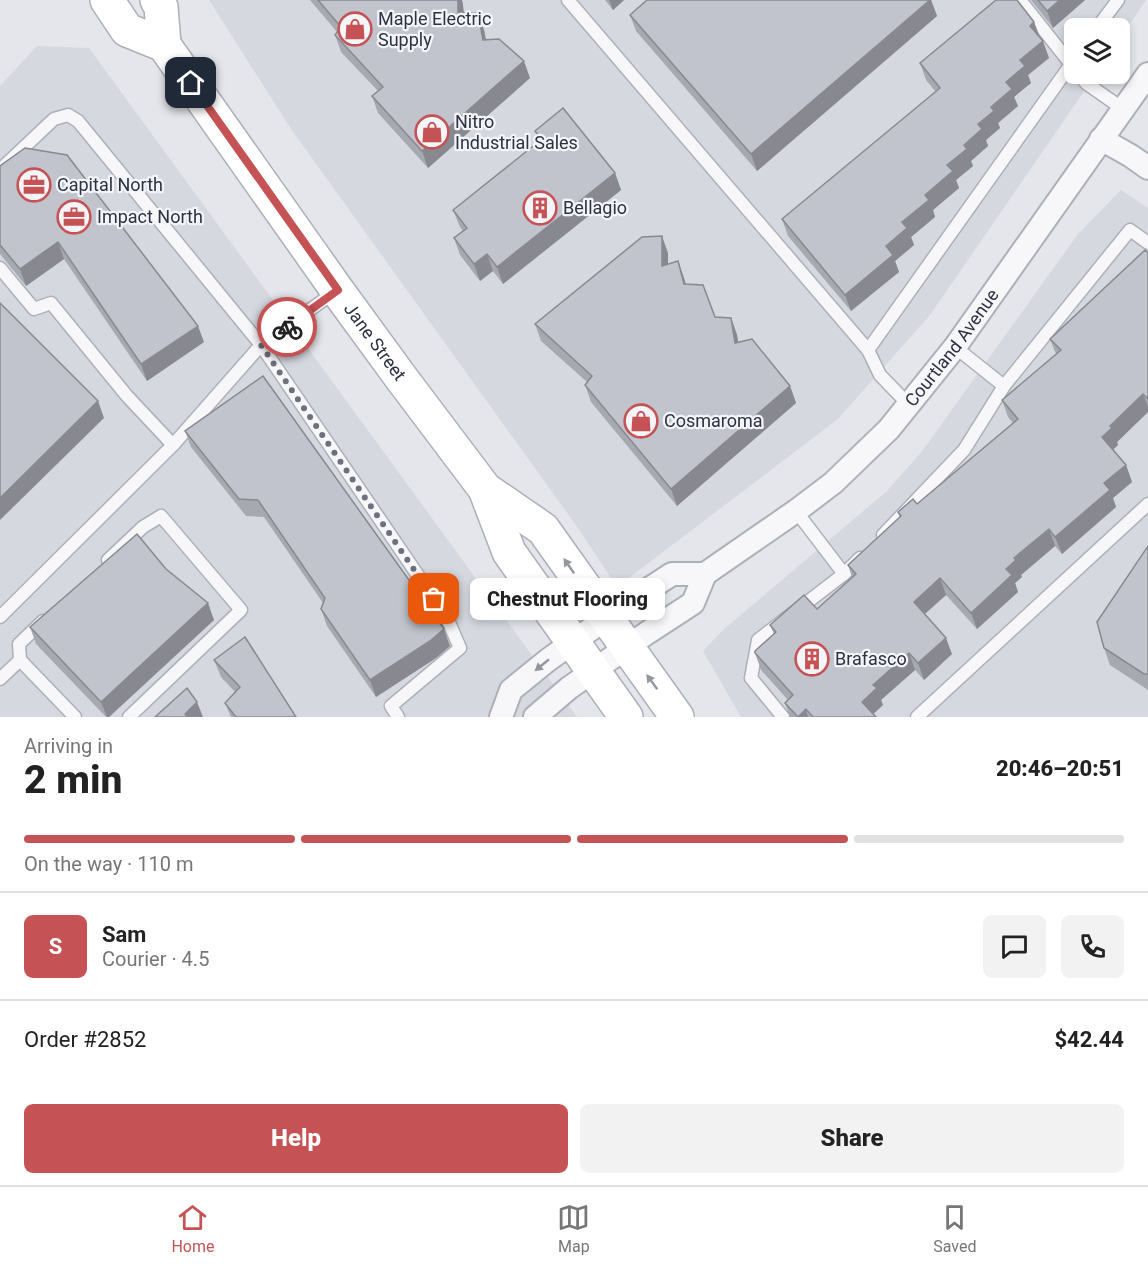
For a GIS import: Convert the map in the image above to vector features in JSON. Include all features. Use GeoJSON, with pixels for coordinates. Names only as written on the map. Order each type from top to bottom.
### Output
{"type":"FeatureCollection","features":[{"type":"Feature","properties":{"kind":"main road"},"geometry":{"type":"LineString","coordinates":[[107,0],[127,30],[164,45],[161,7],[157,0]]}},
{"type":"Feature","properties":{"kind":"main road","name":"Jane Street"},"geometry":{"type":"LineString","coordinates":[[164,45],[402,379],[485,489],[509,552],[626,717]]}},
{"type":"Feature","properties":{"kind":"main road","name":"Jane Street"},"geometry":{"type":"LineString","coordinates":[[485,489],[543,529],[677,717]]}},
{"type":"Feature","properties":{"kind":"street","name":"Courtland Avenue"},"geometry":{"type":"LineString","coordinates":[[705,574],[833,483],[888,429],[955,346],[1148,74]]}},
{"type":"Feature","properties":{"kind":"street"},"geometry":{"type":"LineString","coordinates":[[1101,139],[1148,168]]}},
{"type":"Feature","properties":{"kind":"street"},"geometry":{"type":"LineString","coordinates":[[501,717],[511,690],[606,618],[672,574],[705,574],[693,603],[569,688],[535,717]]}},
{"type":"Feature","properties":{"kind":"lane"},"geometry":{"type":"LineString","coordinates":[[568,0],[868,350],[880,375],[909,405]]}},
{"type":"Feature","properties":{"kind":"lane"},"geometry":{"type":"LineString","coordinates":[[1020,0],[1064,54]]}},
{"type":"Feature","properties":{"kind":"lane"},"geometry":{"type":"LineString","coordinates":[[1104,18],[1118,0]]}},
{"type":"Feature","properties":{"kind":"lane"},"geometry":{"type":"LineString","coordinates":[[868,350],[1064,80]]}},
{"type":"Feature","properties":{"kind":"lane"},"geometry":{"type":"LineString","coordinates":[[1089,84],[1123,110]]}},
{"type":"Feature","properties":{"kind":"lane"},"geometry":{"type":"LineString","coordinates":[[0,170],[54,119],[68,115],[78,121],[261,345],[447,618],[460,648],[391,706],[398,717]]}},
{"type":"Feature","properties":{"kind":"lane"},"geometry":{"type":"LineString","coordinates":[[783,717],[750,678],[758,640],[844,574],[964,450],[1004,386],[1130,230],[1148,243]]}},
{"type":"Feature","properties":{"kind":"lane"},"geometry":{"type":"LineString","coordinates":[[0,268],[34,309],[51,303],[127,396],[173,445]]}},
{"type":"Feature","properties":{"kind":"lane"},"geometry":{"type":"LineString","coordinates":[[0,616],[173,445],[261,345],[338,290]]}},
{"type":"Feature","properties":{"kind":"lane"},"geometry":{"type":"LineString","coordinates":[[955,346],[1004,386]]}},
{"type":"Feature","properties":{"kind":"lane"},"geometry":{"type":"LineString","coordinates":[[917,717],[1148,504]]}},
{"type":"Feature","properties":{"kind":"lane"},"geometry":{"type":"LineString","coordinates":[[796,511],[844,574]]}},
{"type":"Feature","properties":{"kind":"lane"},"geometry":{"type":"LineString","coordinates":[[102,566],[143,527],[161,516],[241,610],[129,717]]}},
{"type":"Feature","properties":{"kind":"lane"},"geometry":{"type":"LineString","coordinates":[[52,613],[18,644],[20,660],[75,717]]}},
{"type":"Feature","properties":{"kind":"lane"},"geometry":{"type":"LineString","coordinates":[[0,679],[20,660]]}},
{"type":"Feature","properties":{"kind":"shaded area"},"geometry":{"type":"Polygon","coordinates":[[[209,0],[1146,0],[1130,24],[1130,18],[1064,18],[1064,84],[1089,84],[930,315],[838,419],[617,587],[578,528],[291,129],[209,0]]]}},
{"type":"Feature","properties":{"kind":"shaded area"},"geometry":{"type":"Polygon","coordinates":[[[37,46],[89,48],[577,717],[0,717],[0,86],[37,46]]]}},
{"type":"Feature","properties":{"kind":"shaded area"},"geometry":{"type":"Polygon","coordinates":[[[1121,190],[1148,208],[1148,717],[741,717],[703,651],[723,630],[887,491],[923,450],[1078,234],[1121,190]]]}},
{"type":"Feature","properties":{"kind":"building"},"geometry":{"type":"Polygon","coordinates":[[[318,0],[458,0],[458,13],[478,13],[483,40],[499,39],[524,61],[422,151],[372,96],[383,87],[335,35],[341,27],[318,0]]]}},
{"type":"Feature","properties":{"kind":"building"},"geometry":{"type":"Polygon","coordinates":[[[647,0],[930,0],[751,154],[630,15],[647,0]]]}},
{"type":"Feature","properties":{"kind":"building"},"geometry":{"type":"Polygon","coordinates":[[[996,0],[1017,0],[1034,22],[1030,26],[1043,41],[1020,60],[1025,66],[1006,82],[1012,89],[991,107],[994,111],[978,124],[982,129],[964,145],[967,149],[947,165],[953,171],[925,195],[929,200],[902,222],[907,228],[886,246],[893,255],[845,295],[782,219],[940,88],[920,63],[996,0]]]}},
{"type":"Feature","properties":{"kind":"building"},"geometry":{"type":"Polygon","coordinates":[[[1038,0],[1060,0],[1047,11],[1038,0]]]}},
{"type":"Feature","properties":{"kind":"building","name":"Bellagio"},"geometry":{"type":"Polygon","coordinates":[[[563,108],[615,173],[497,267],[487,254],[474,264],[454,238],[467,228],[453,210],[542,139],[535,131],[563,108]]]}},
{"type":"Feature","properties":{"kind":"building"},"geometry":{"type":"Polygon","coordinates":[[[25,148],[67,155],[198,326],[141,364],[58,242],[20,269],[0,245],[0,166],[25,148]]]}},
{"type":"Feature","properties":{"kind":"building"},"geometry":{"type":"Polygon","coordinates":[[[662,236],[662,266],[678,261],[684,284],[703,285],[715,317],[731,318],[735,343],[752,339],[790,386],[671,489],[585,385],[592,376],[535,324],[642,237],[662,236]]]}},
{"type":"Feature","properties":{"kind":"building"},"geometry":{"type":"Polygon","coordinates":[[[1145,250],[1148,253],[1148,399],[1143,394],[1110,426],[1112,428],[1102,437],[1126,465],[1104,483],[1110,490],[1055,537],[1049,529],[1014,558],[1016,560],[1006,569],[1012,575],[971,613],[940,578],[914,602],[946,638],[918,663],[909,653],[873,685],[877,688],[862,702],[876,717],[813,717],[806,709],[798,717],[785,703],[793,695],[755,653],[776,632],[770,625],[804,595],[817,609],[856,574],[848,565],[901,516],[898,512],[913,499],[917,504],[1018,419],[1002,400],[1061,350],[1050,339],[1145,250]]]}},
{"type":"Feature","properties":{"kind":"building"},"geometry":{"type":"Polygon","coordinates":[[[0,303],[98,401],[0,498],[0,303]]]}},
{"type":"Feature","properties":{"kind":"building"},"geometry":{"type":"Polygon","coordinates":[[[263,376],[444,629],[430,641],[370,680],[321,609],[325,598],[258,500],[239,499],[185,431],[263,376]]]}},
{"type":"Feature","properties":{"kind":"building"},"geometry":{"type":"Polygon","coordinates":[[[137,534],[166,569],[208,603],[101,702],[30,627],[137,534]]]}},
{"type":"Feature","properties":{"kind":"building"},"geometry":{"type":"Polygon","coordinates":[[[1148,546],[1148,674],[1144,674],[1104,648],[1097,622],[1148,546]]]}},
{"type":"Feature","properties":{"kind":"building"},"geometry":{"type":"Polygon","coordinates":[[[245,637],[296,717],[236,717],[225,703],[240,687],[214,660],[245,637]]]}},
{"type":"Feature","properties":{"kind":"building"},"geometry":{"type":"Polygon","coordinates":[[[187,688],[197,702],[185,714],[187,717],[155,717],[187,688]]]}},
{"type":"Feature","properties":{"kind":"way so far"},"geometry":{"type":"LineString","coordinates":[[287,327],[261,345],[434,599]]}},
{"type":"Feature","properties":{"kind":"place","name":"Maple Electric Supply"},"geometry":{"type":"Point","coordinates":[355,29]}},
{"type":"Feature","properties":{"kind":"place","name":"Nitro Industrial Sales"},"geometry":{"type":"Point","coordinates":[432,132]}},
{"type":"Feature","properties":{"kind":"place","name":"Capital North"},"geometry":{"type":"Point","coordinates":[34,185]}},
{"type":"Feature","properties":{"kind":"place","name":"Bellagio"},"geometry":{"type":"Point","coordinates":[540,208]}},
{"type":"Feature","properties":{"kind":"place","name":"Impact North"},"geometry":{"type":"Point","coordinates":[74,217]}},
{"type":"Feature","properties":{"kind":"place","name":"Cosmaroma"},"geometry":{"type":"Point","coordinates":[641,421]}},
{"type":"Feature","properties":{"kind":"place","name":"Chestnut Flooring"},"geometry":{"type":"Point","coordinates":[434,599]}},
{"type":"Feature","properties":{"kind":"place","name":"Brafasco"},"geometry":{"type":"Point","coordinates":[812,659]}},
{"type":"Feature","properties":{"kind":"route"},"geometry":{"type":"LineString","coordinates":[[191,83],[338,290],[287,327]]}}]}
